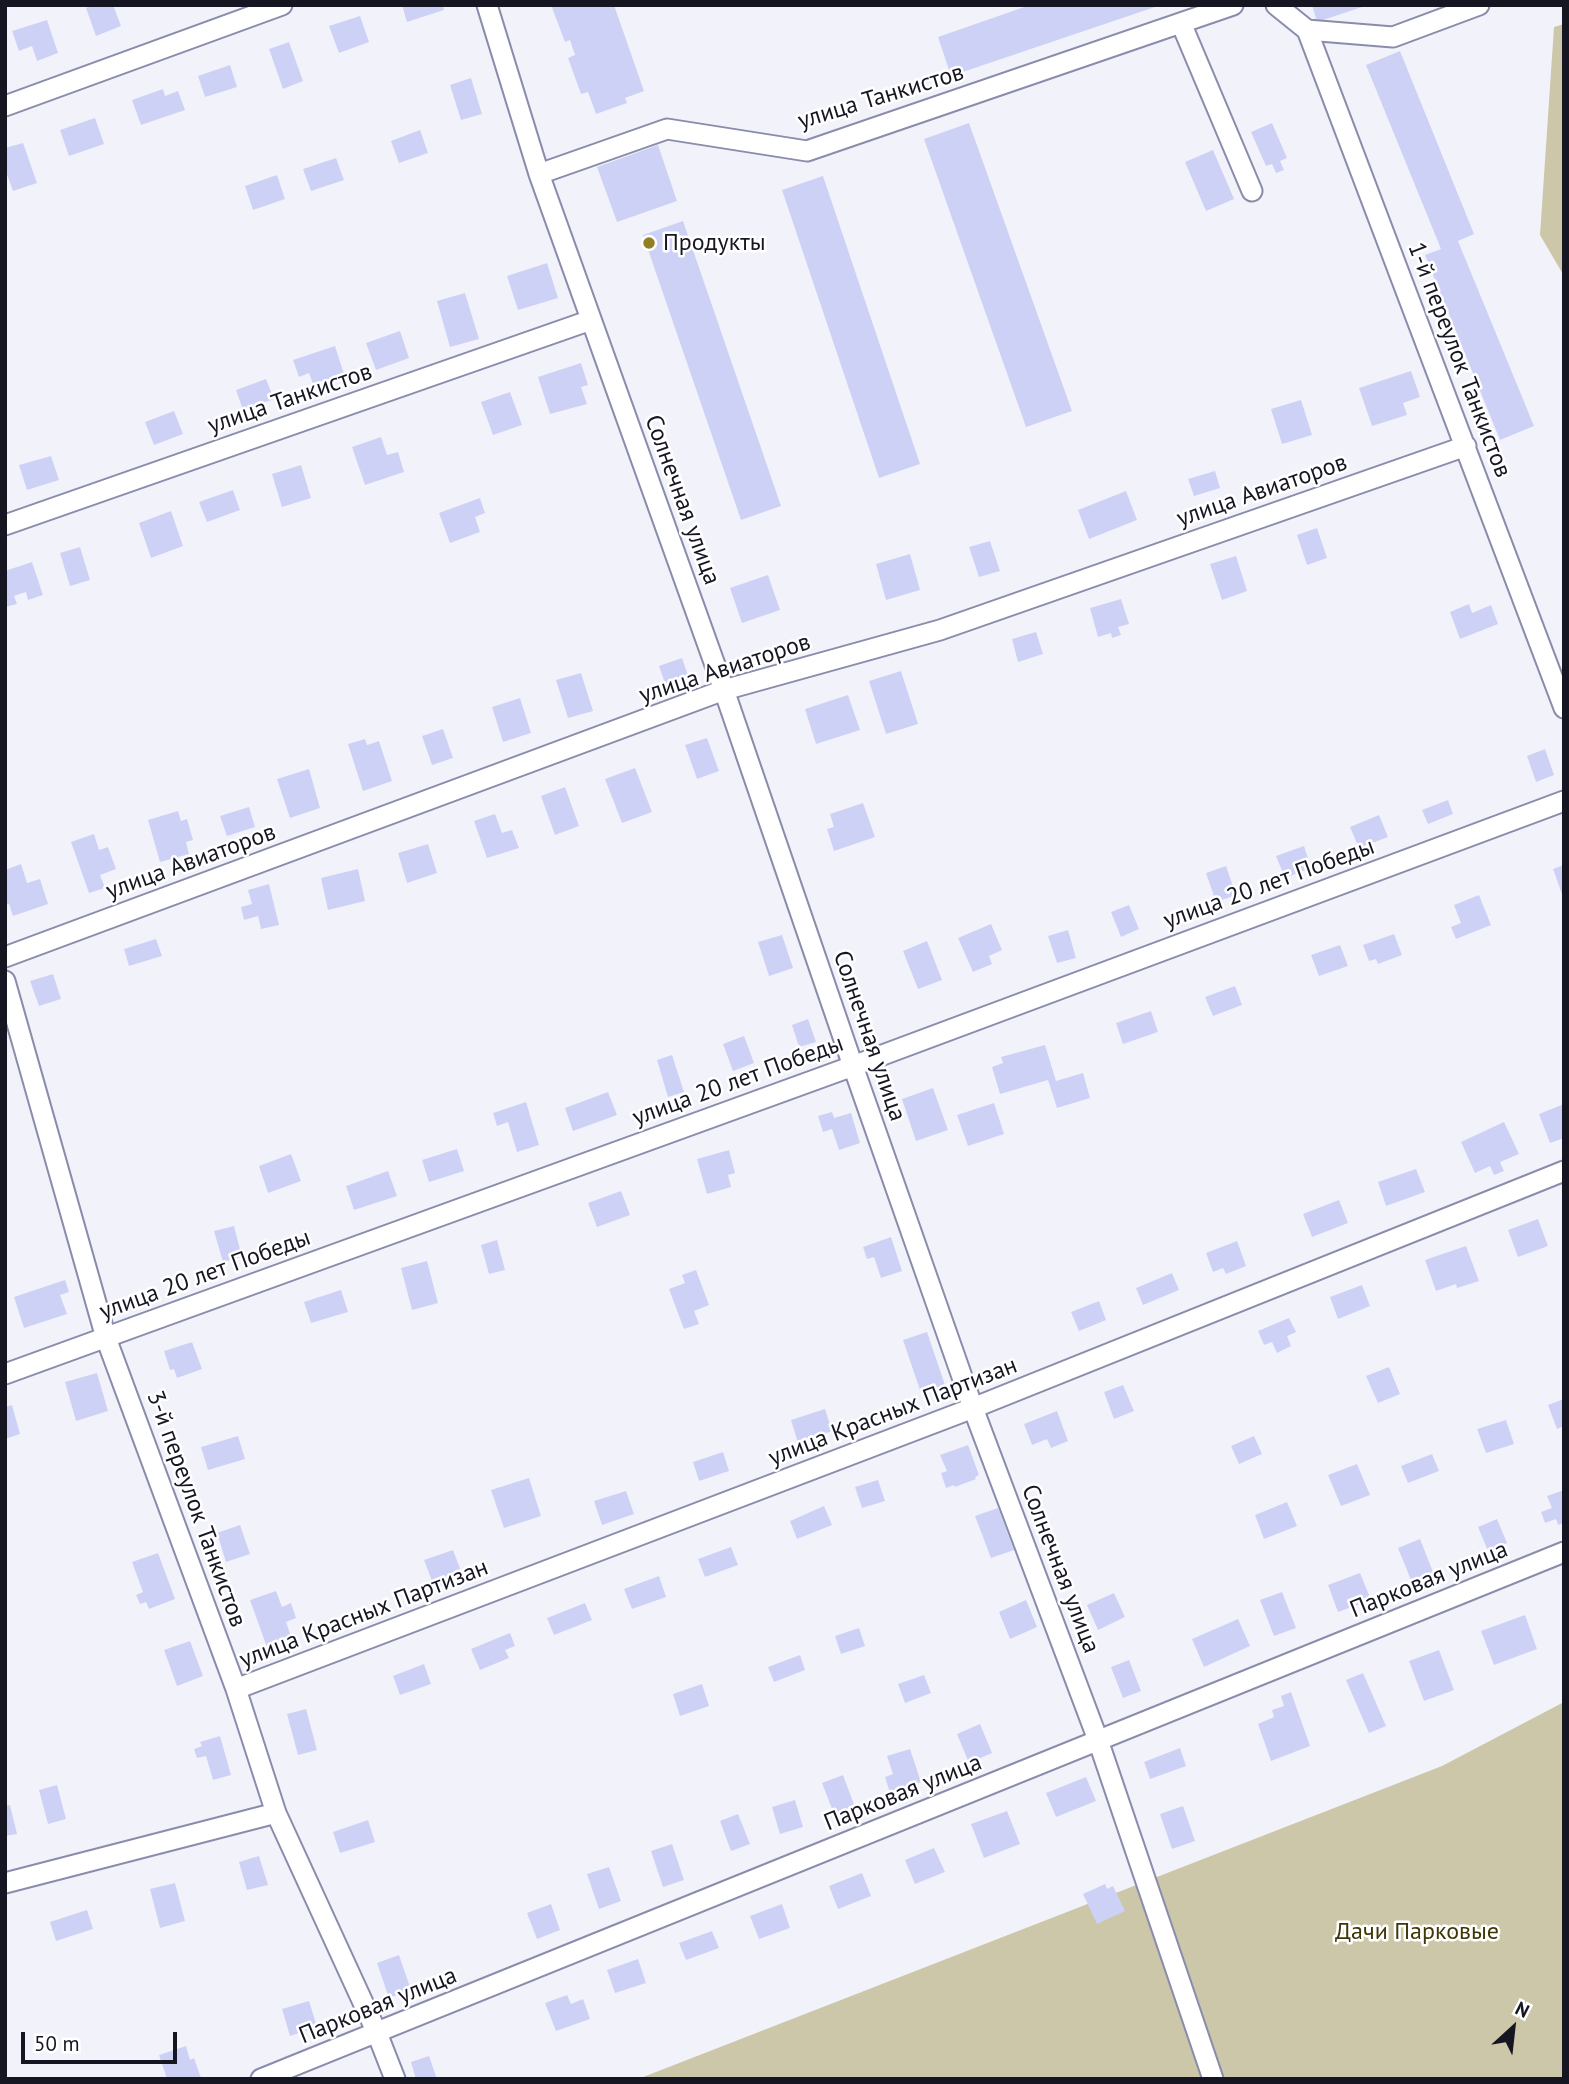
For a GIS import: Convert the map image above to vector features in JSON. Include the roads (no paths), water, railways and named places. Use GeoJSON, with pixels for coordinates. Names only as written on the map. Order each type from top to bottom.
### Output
{"type":"FeatureCollection","features":[{"type":"Feature","properties":{"kind":"street"},"geometry":{"type":"LineString","coordinates":[[5,107],[282,5]]}},
{"type":"Feature","properties":{"kind":"street","name":"Солнечная улица"},"geometry":{"type":"LineString","coordinates":[[487,5],[539,174],[724,690],[973,1408],[1098,1740],[1213,2079]]}},
{"type":"Feature","properties":{"kind":"street","name":"улица Танкистов"},"geometry":{"type":"LineString","coordinates":[[539,174],[667,130],[807,151],[1233,5]]}},
{"type":"Feature","properties":{"kind":"street"},"geometry":{"type":"LineString","coordinates":[[1276,5],[1307,30],[1394,37],[1479,5]]}},
{"type":"Feature","properties":{"kind":"street"},"geometry":{"type":"LineString","coordinates":[[1181,23],[1252,191]]}},
{"type":"Feature","properties":{"kind":"street","name":"1-й переулок Танкистов"},"geometry":{"type":"LineString","coordinates":[[1307,30],[1564,708]]}},
{"type":"Feature","properties":{"kind":"street","name":"улица Танкистов"},"geometry":{"type":"LineString","coordinates":[[5,525],[592,320]]}},
{"type":"Feature","properties":{"kind":"street","name":"улица Авиаторов"},"geometry":{"type":"LineString","coordinates":[[5,957],[724,690],[940,630],[1466,446]]}},
{"type":"Feature","properties":{"kind":"street","name":"улица 20 лет Победы"},"geometry":{"type":"LineString","coordinates":[[5,1374],[853,1066],[1564,801]]}},
{"type":"Feature","properties":{"kind":"street","name":"3-й переулок Танкистов"},"geometry":{"type":"LineString","coordinates":[[5,981],[106,1338],[236,1689],[276,1812],[377,2033],[395,2079]]}},
{"type":"Feature","properties":{"kind":"street","name":"улица Красных Партизан"},"geometry":{"type":"LineString","coordinates":[[236,1689],[973,1408],[1564,1171]]}},
{"type":"Feature","properties":{"kind":"street","name":"Парковая улица"},"geometry":{"type":"LineString","coordinates":[[261,2079],[1564,1552]]}},
{"type":"Feature","properties":{"kind":"street"},"geometry":{"type":"LineString","coordinates":[[5,1884],[276,1812]]}},
{"type":"Feature","properties":{"kind":"place","name":"Продукты"},"geometry":{"type":"Point","coordinates":[649,243]}},
{"type":"Feature","properties":{"kind":"park label","name":"Дачи Парковые"},"geometry":{"type":"Point","coordinates":[1417,1932]}}]}
